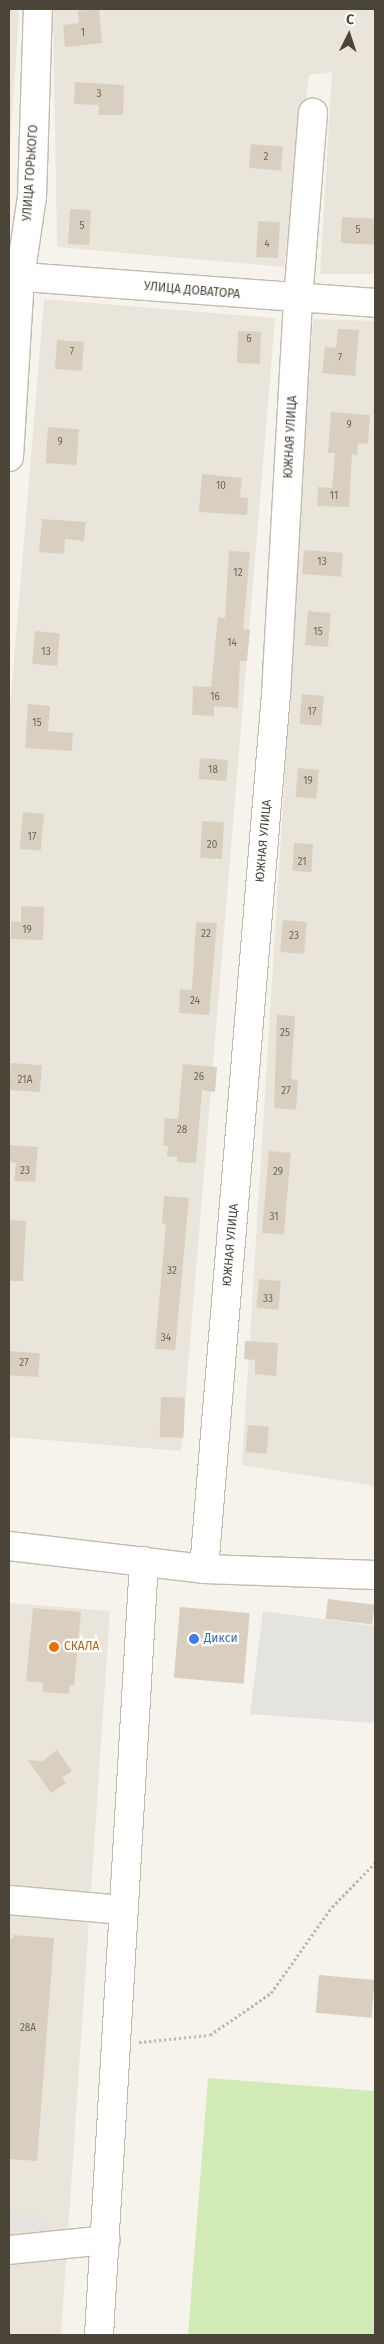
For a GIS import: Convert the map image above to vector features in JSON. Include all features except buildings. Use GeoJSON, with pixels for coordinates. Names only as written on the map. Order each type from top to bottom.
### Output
{"type":"FeatureCollection","features":[{"type":"Feature","properties":{"kind":"street","name":"УЛИЦА ГОРЬКОГО"},"geometry":{"type":"LineString","coordinates":[[9,457],[15,277],[32,197],[38,9]]}},
{"type":"Feature","properties":{"kind":"street","name":"ЮЖНАЯ УЛИЦА"},"geometry":{"type":"LineString","coordinates":[[204,1569],[276,694],[298,299],[313,113]]}},
{"type":"Feature","properties":{"kind":"street","name":"УЛИЦА ДОВАТОРА"},"geometry":{"type":"LineString","coordinates":[[15,277],[298,299],[375,303]]}},
{"type":"Feature","properties":{"kind":"street"},"geometry":{"type":"LineString","coordinates":[[9,1546],[204,1569],[375,1575]]}},
{"type":"Feature","properties":{"kind":"street"},"geometry":{"type":"LineString","coordinates":[[99,2335],[144,1561]]}},
{"type":"Feature","properties":{"kind":"street"},"geometry":{"type":"LineString","coordinates":[[9,1900],[124,1910]]}},
{"type":"Feature","properties":{"kind":"street"},"geometry":{"type":"LineString","coordinates":[[9,2250],[105,2240]]}},
{"type":"Feature","properties":{"kind":"path"},"geometry":{"type":"LineString","coordinates":[[116,2044],[210,2035],[271,1993],[332,1907],[375,1863]]}},
{"type":"Feature","properties":{"kind":"shaded area"},"geometry":{"type":"Polygon","coordinates":[[[9,9],[17,9],[19,14],[9,161],[9,9]]]}},
{"type":"Feature","properties":{"kind":"shaded area"},"geometry":{"type":"Polygon","coordinates":[[[53,9],[375,9],[375,274],[320,274],[332,72],[309,75],[284,267],[57,247],[53,9]]]}},
{"type":"Feature","properties":{"kind":"shaded area"},"geometry":{"type":"Polygon","coordinates":[[[44,299],[275,318],[181,1451],[9,1437],[9,721],[44,299]]]}},
{"type":"Feature","properties":{"kind":"shaded area"},"geometry":{"type":"Polygon","coordinates":[[[313,319],[375,321],[375,1486],[242,1465],[313,319]]]}},
{"type":"Feature","properties":{"kind":"shaded area"},"geometry":{"type":"Polygon","coordinates":[[[9,1603],[110,1611],[61,2335],[9,2335],[9,1603]]]}},
{"type":"Feature","properties":{"kind":"shaded area"},"geometry":{"type":"Polygon","coordinates":[[[263,1611],[375,1626],[375,1720],[371,1723],[250,1714],[263,1611]]]}},
{"type":"Feature","properties":{"kind":"shaded area"},"geometry":{"type":"Polygon","coordinates":[[[9,2211],[39,2214],[51,2230],[9,2229],[9,2211]]]}},
{"type":"Feature","properties":{"kind":"green space"},"geometry":{"type":"Polygon","coordinates":[[[208,2078],[375,2091],[375,2335],[188,2335],[208,2078]]]}},
{"type":"Feature","properties":{"kind":"place","name":"Дикси"},"geometry":{"type":"Point","coordinates":[194,1639]}},
{"type":"Feature","properties":{"kind":"place","name":"СКАЛА"},"geometry":{"type":"Point","coordinates":[54,1647]}}]}
